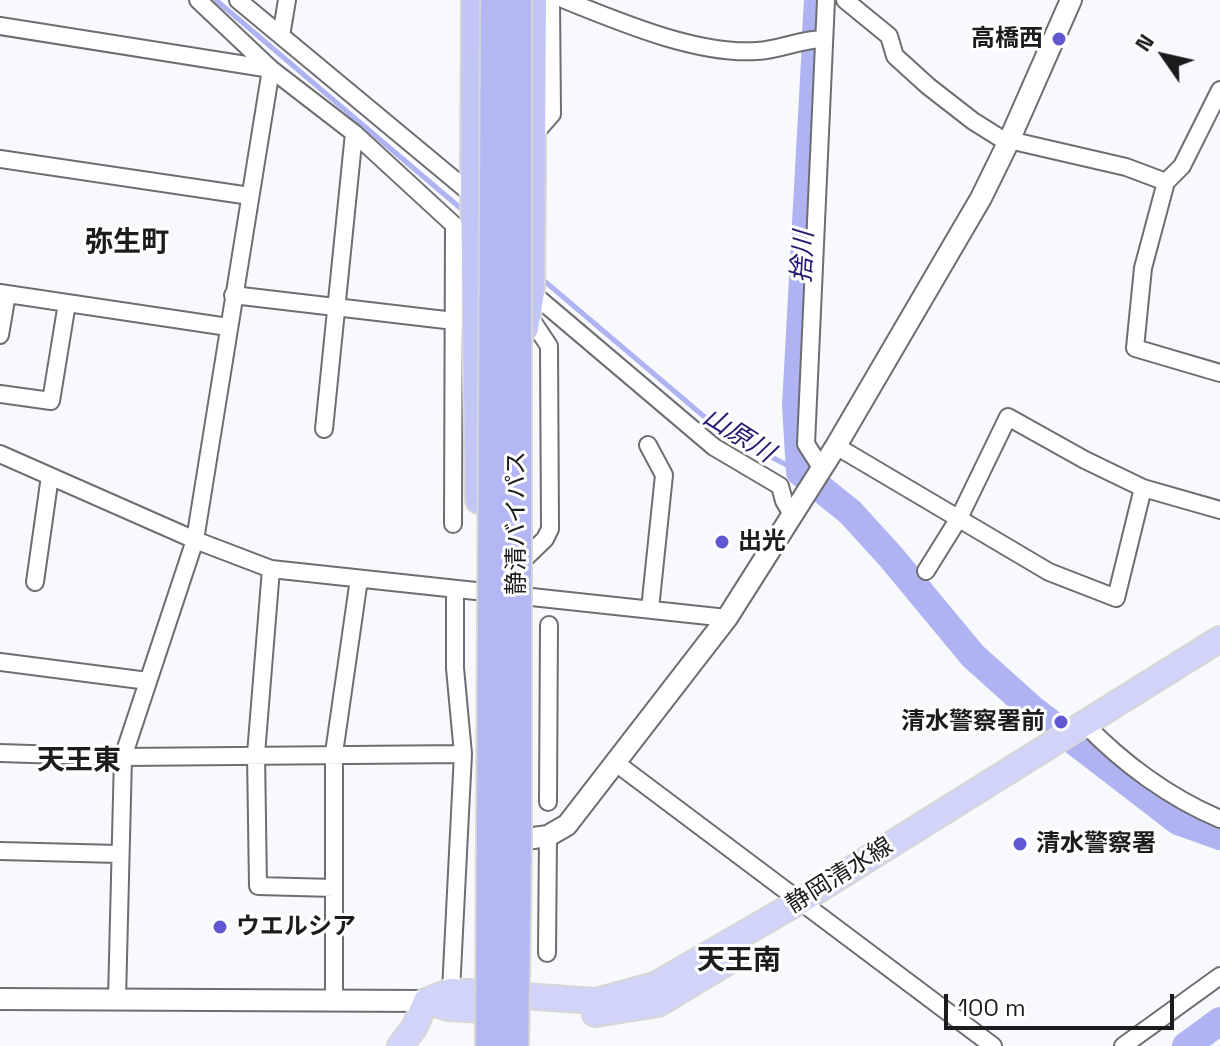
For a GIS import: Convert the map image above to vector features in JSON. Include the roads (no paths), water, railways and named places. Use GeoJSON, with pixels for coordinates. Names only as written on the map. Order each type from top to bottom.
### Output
{"type":"FeatureCollection","features":[{"type":"Feature","properties":{"kind":"highway","name":"静清バイパス"},"geometry":{"type":"LineString","coordinates":[[490,1046],[506,842],[517,0]]}},
{"type":"Feature","properties":{"kind":"highway"},"geometry":{"type":"LineString","coordinates":[[511,1024],[506,842],[509,584],[528,302],[533,0]]}},
{"type":"Feature","properties":{"kind":"highway","name":"静清バイパス"},"geometry":{"type":"LineString","coordinates":[[477,5],[511,1024]]}},
{"type":"Feature","properties":{"kind":"highway"},"geometry":{"type":"LineString","coordinates":[[477,5],[468,591],[482,1046]]}},
{"type":"Feature","properties":{"kind":"highway"},"geometry":{"type":"LineString","coordinates":[[476,1046],[477,971],[506,842]]}},
{"type":"Feature","properties":{"kind":"highway"},"geometry":{"type":"LineString","coordinates":[[506,842],[527,933],[528,1046]]}},
{"type":"Feature","properties":{"kind":"main road","name":"静岡清水線"},"geometry":{"type":"LineString","coordinates":[[426,1001],[451,991],[483,1001],[511,1024],[658,1004],[808,905],[1090,729],[1220,639]]}},
{"type":"Feature","properties":{"kind":"main road","name":"静岡清水線"},"geometry":{"type":"LineString","coordinates":[[1090,729],[1220,657]]}},
{"type":"Feature","properties":{"kind":"main road","name":"静岡清水線"},"geometry":{"type":"LineString","coordinates":[[426,1001],[448,1008],[483,1001]]}},
{"type":"Feature","properties":{"kind":"main road"},"geometry":{"type":"LineString","coordinates":[[400,1046],[414,1028],[426,1001]]}},
{"type":"Feature","properties":{"kind":"street"},"geometry":{"type":"LineString","coordinates":[[198,0],[271,69],[354,133],[454,225],[453,524]]}},
{"type":"Feature","properties":{"kind":"street"},"geometry":{"type":"LineString","coordinates":[[238,0],[474,196]]}},
{"type":"Feature","properties":{"kind":"street"},"geometry":{"type":"LineString","coordinates":[[281,36],[287,0]]}},
{"type":"Feature","properties":{"kind":"street"},"geometry":{"type":"LineString","coordinates":[[531,138],[552,114],[551,0]]}},
{"type":"Feature","properties":{"kind":"street"},"geometry":{"type":"LineString","coordinates":[[565,0],[691,45],[754,52],[808,39],[824,39]]}},
{"type":"Feature","properties":{"kind":"street"},"geometry":{"type":"LineString","coordinates":[[821,471],[806,444],[826,0]]}},
{"type":"Feature","properties":{"kind":"street"},"geometry":{"type":"LineString","coordinates":[[845,0],[889,36],[895,56],[928,86],[973,121],[1009,142],[1126,167],[1166,182]]}},
{"type":"Feature","properties":{"kind":"street"},"geometry":{"type":"LineString","coordinates":[[506,842],[548,836],[558,832],[575,816],[727,618],[821,471],[940,271],[1009,142],[1071,0]]}},
{"type":"Feature","properties":{"kind":"street"},"geometry":{"type":"LineString","coordinates":[[0,26],[271,69]]}},
{"type":"Feature","properties":{"kind":"street"},"geometry":{"type":"LineString","coordinates":[[117,999],[123,757],[195,540],[271,69]]}},
{"type":"Feature","properties":{"kind":"street"},"geometry":{"type":"LineString","coordinates":[[1220,90],[1182,166],[1166,182],[1143,268],[1135,348],[1220,373]]}},
{"type":"Feature","properties":{"kind":"street"},"geometry":{"type":"LineString","coordinates":[[324,429],[354,133]]}},
{"type":"Feature","properties":{"kind":"street"},"geometry":{"type":"LineString","coordinates":[[0,159],[250,196]]}},
{"type":"Feature","properties":{"kind":"street"},"geometry":{"type":"LineString","coordinates":[[0,335],[3,294],[228,327]]}},
{"type":"Feature","properties":{"kind":"street"},"geometry":{"type":"LineString","coordinates":[[233,295],[454,321]]}},
{"type":"Feature","properties":{"kind":"street"},"geometry":{"type":"LineString","coordinates":[[528,302],[714,447],[780,486],[784,501],[796,510]]}},
{"type":"Feature","properties":{"kind":"street"},"geometry":{"type":"LineString","coordinates":[[509,584],[550,529],[549,346],[528,302]]}},
{"type":"Feature","properties":{"kind":"street"},"geometry":{"type":"LineString","coordinates":[[0,394],[51,401],[67,303]]}},
{"type":"Feature","properties":{"kind":"street"},"geometry":{"type":"LineString","coordinates":[[926,571],[959,518],[1008,417],[1143,488],[1220,510]]}},
{"type":"Feature","properties":{"kind":"street"},"geometry":{"type":"LineString","coordinates":[[648,445],[664,475],[650,609]]}},
{"type":"Feature","properties":{"kind":"street"},"geometry":{"type":"LineString","coordinates":[[836,446],[1049,572],[1116,598],[1143,488]]}},
{"type":"Feature","properties":{"kind":"street"},"geometry":{"type":"LineString","coordinates":[[0,454],[195,540],[271,569],[468,591],[509,584],[650,609],[727,618]]}},
{"type":"Feature","properties":{"kind":"street"},"geometry":{"type":"LineString","coordinates":[[35,582],[50,476]]}},
{"type":"Feature","properties":{"kind":"street"},"geometry":{"type":"LineString","coordinates":[[271,569],[256,754],[258,886],[334,888]]}},
{"type":"Feature","properties":{"kind":"street"},"geometry":{"type":"LineString","coordinates":[[334,1001],[334,753],[359,579]]}},
{"type":"Feature","properties":{"kind":"street"},"geometry":{"type":"LineString","coordinates":[[451,991],[463,754],[455,668],[468,591]]}},
{"type":"Feature","properties":{"kind":"street"},"geometry":{"type":"LineString","coordinates":[[548,802],[549,625]]}},
{"type":"Feature","properties":{"kind":"street"},"geometry":{"type":"LineString","coordinates":[[509,629],[549,657]]}},
{"type":"Feature","properties":{"kind":"street"},"geometry":{"type":"LineString","coordinates":[[0,662],[148,681]]}},
{"type":"Feature","properties":{"kind":"street"},"geometry":{"type":"LineString","coordinates":[[1090,729],[1157,785],[1188,805],[1220,819]]}},
{"type":"Feature","properties":{"kind":"street"},"geometry":{"type":"LineString","coordinates":[[0,753],[123,757],[463,754]]}},
{"type":"Feature","properties":{"kind":"street"},"geometry":{"type":"LineString","coordinates":[[616,763],[993,1046]]}},
{"type":"Feature","properties":{"kind":"street"},"geometry":{"type":"LineString","coordinates":[[547,953],[548,836]]}},
{"type":"Feature","properties":{"kind":"street"},"geometry":{"type":"LineString","coordinates":[[0,851],[119,854]]}},
{"type":"Feature","properties":{"kind":"street"},"geometry":{"type":"LineString","coordinates":[[1123,1046],[1220,976]]}},
{"type":"Feature","properties":{"kind":"street"},"geometry":{"type":"LineString","coordinates":[[0,999],[426,1001]]}},
{"type":"Feature","properties":{"kind":"street"},"geometry":{"type":"LineString","coordinates":[[511,1024],[528,1046]]}},
{"type":"Feature","properties":{"kind":"waterway","name":"山原川"},"geometry":{"type":"LineString","coordinates":[[216,0],[465,212]]}},
{"type":"Feature","properties":{"kind":"waterway","name":"捨川"},"geometry":{"type":"LineString","coordinates":[[816,34],[818,0]]}},
{"type":"Feature","properties":{"kind":"waterway","name":"山原川"},"geometry":{"type":"LineString","coordinates":[[816,43],[796,405],[800,472],[850,512],[973,656],[1031,708],[1178,821],[1220,836]]}},
{"type":"Feature","properties":{"kind":"waterway","name":"山原川"},"geometry":{"type":"LineString","coordinates":[[542,279],[720,430],[800,472]]}},
{"type":"Feature","properties":{"kind":"waterway"},"geometry":{"type":"LineString","coordinates":[[1186,1046],[1220,1021]]}},
{"type":"Feature","properties":{"kind":"place","name":"高橋西"},"geometry":{"type":"Point","coordinates":[1059,39]}},
{"type":"Feature","properties":{"kind":"place","name":"出光"},"geometry":{"type":"Point","coordinates":[722,542]}},
{"type":"Feature","properties":{"kind":"place","name":"清水警察署前"},"geometry":{"type":"Point","coordinates":[1061,722]}},
{"type":"Feature","properties":{"kind":"place","name":"清水警察署"},"geometry":{"type":"Point","coordinates":[1020,844]}},
{"type":"Feature","properties":{"kind":"place","name":"ウエルシア"},"geometry":{"type":"Point","coordinates":[220,927]}},
{"type":"Feature","properties":{"kind":"district","name":"弥生町"},"geometry":{"type":"Point","coordinates":[127,243]}},
{"type":"Feature","properties":{"kind":"district","name":"天王東"},"geometry":{"type":"Point","coordinates":[79,761]}},
{"type":"Feature","properties":{"kind":"district","name":"天王南"},"geometry":{"type":"Point","coordinates":[739,961]}}]}
